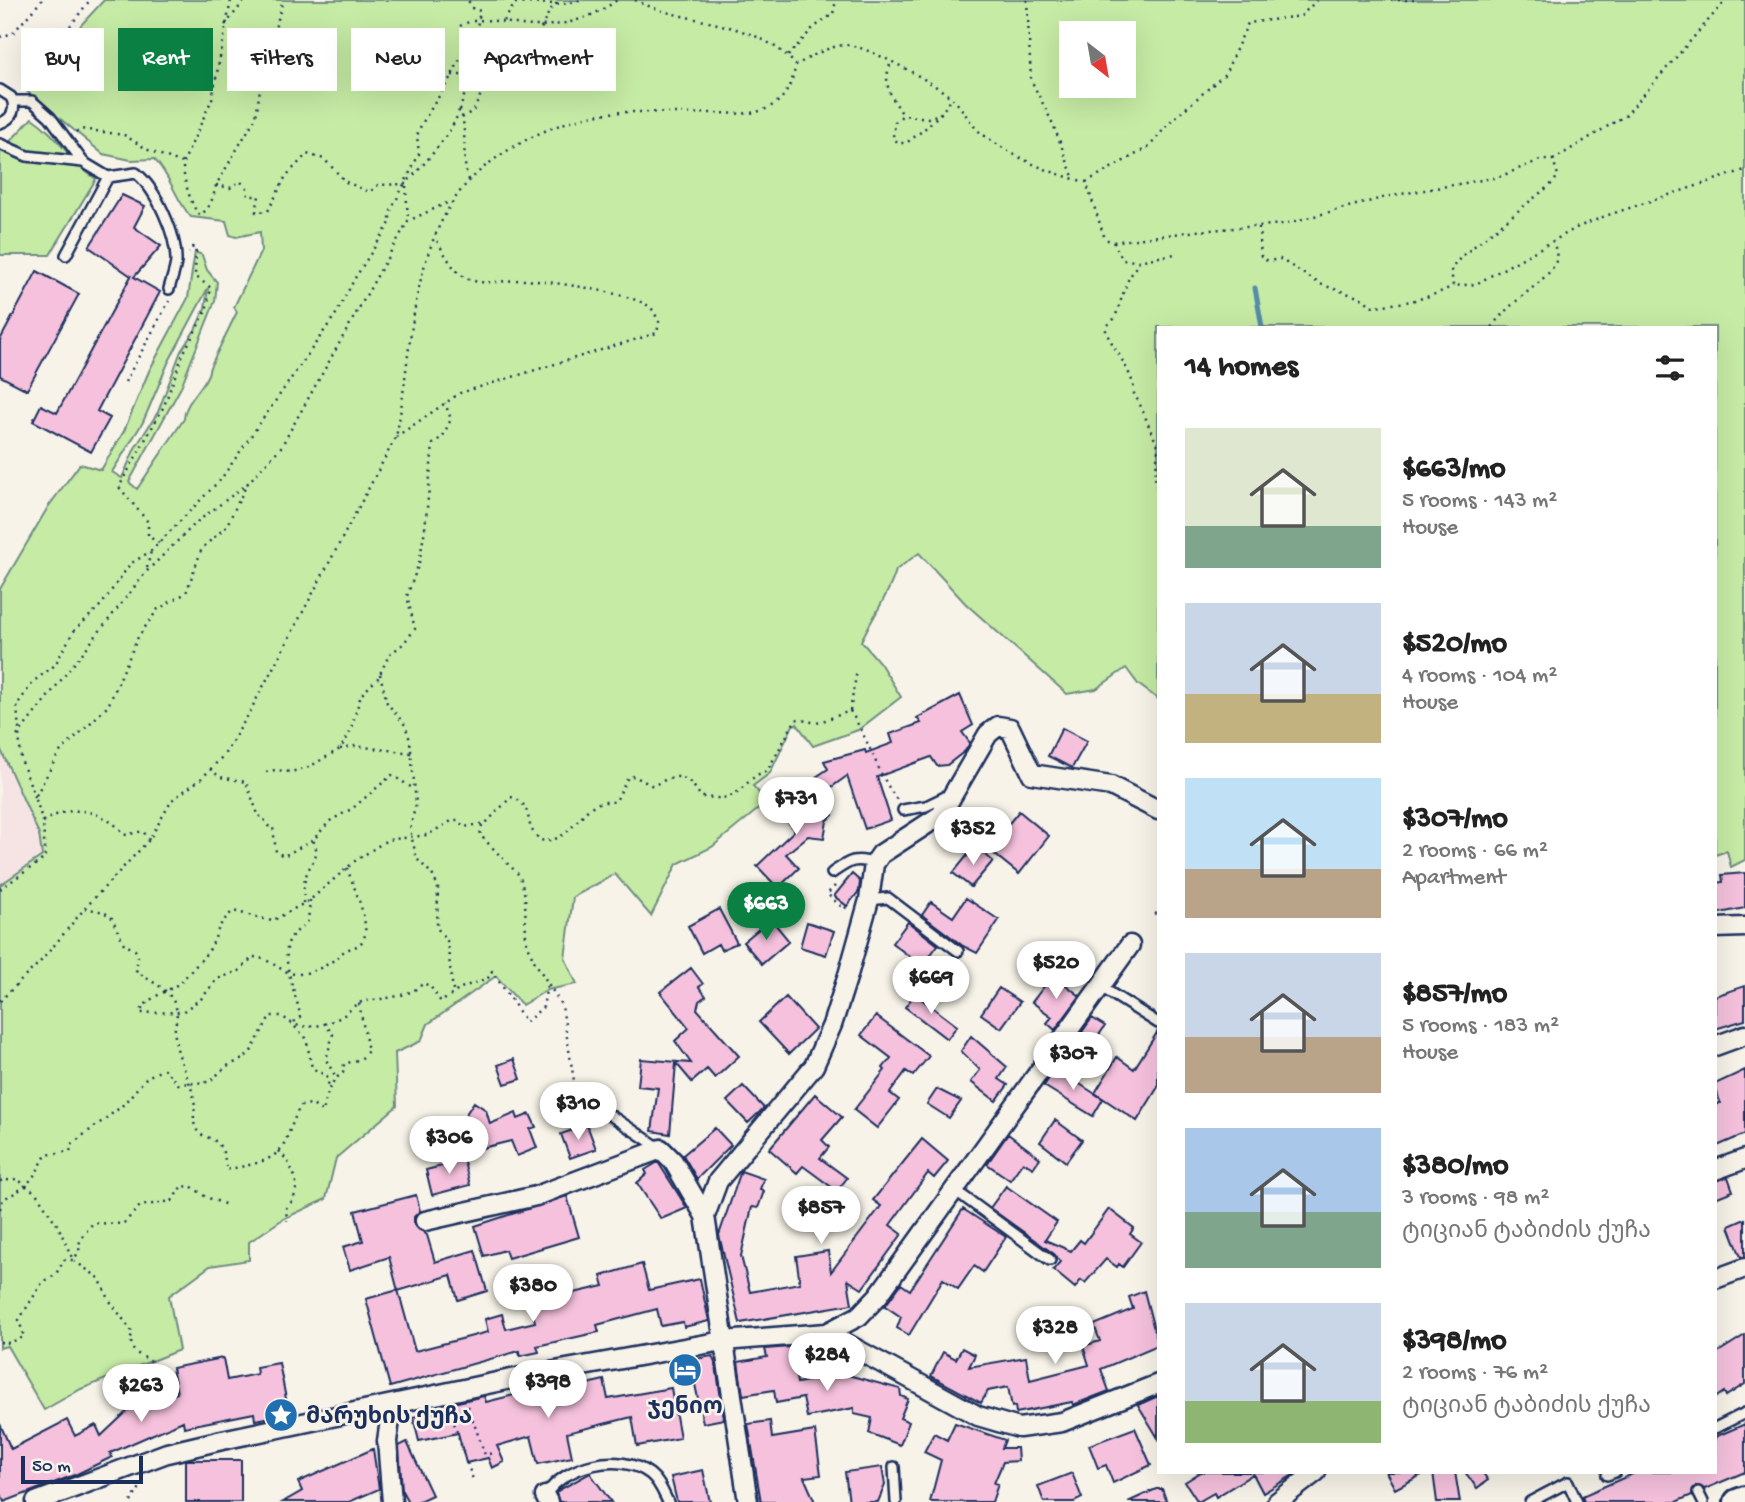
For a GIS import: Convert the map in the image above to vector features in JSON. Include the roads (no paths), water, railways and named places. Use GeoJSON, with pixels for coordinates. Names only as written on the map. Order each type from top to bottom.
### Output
{"type":"FeatureCollection","features":[{"type":"Feature","properties":{"kind":"street"},"geometry":{"type":"LineString","coordinates":[[705,1216],[718,1181],[814,1066],[832,1025],[861,900],[874,864],[881,854],[941,815],[988,734],[998,726],[1010,727],[1032,774],[1111,786],[1157,809]]}},
{"type":"Feature","properties":{"kind":"street"},"geometry":{"type":"LineString","coordinates":[[1717,928],[1745,928]]}},
{"type":"Feature","properties":{"kind":"street"},"geometry":{"type":"LineString","coordinates":[[36,1502],[167,1453],[516,1378],[723,1342],[827,1333],[859,1316],[878,1296],[956,1191],[1130,945]]}},
{"type":"Feature","properties":{"kind":"street"},"geometry":{"type":"LineString","coordinates":[[1717,1045],[1745,1035]]}},
{"type":"Feature","properties":{"kind":"street"},"geometry":{"type":"LineString","coordinates":[[425,1221],[536,1196],[661,1149],[673,1161],[705,1216],[748,1502]]}},
{"type":"Feature","properties":{"kind":"street"},"geometry":{"type":"LineString","coordinates":[[1717,1169],[1745,1158]]}},
{"type":"Feature","properties":{"kind":"street"},"geometry":{"type":"LineString","coordinates":[[1717,1278],[1745,1268]]}},
{"type":"Feature","properties":{"kind":"street"},"geometry":{"type":"LineString","coordinates":[[827,1333],[978,1416],[1019,1428],[1062,1422],[1157,1384]]}},
{"type":"Feature","properties":{"kind":"street"},"geometry":{"type":"LineString","coordinates":[[392,1406],[387,1441],[392,1502]]}},
{"type":"Feature","properties":{"kind":"street"},"geometry":{"type":"LineString","coordinates":[[1277,1502],[1313,1474]]}},
{"type":"Feature","properties":{"kind":"street"},"geometry":{"type":"LineString","coordinates":[[1737,1502],[1745,1499]]}},
{"type":"Feature","properties":{"kind":"lane"},"geometry":{"type":"LineString","coordinates":[[0,90],[8,93],[14,102],[11,117],[0,124]]}},
{"type":"Feature","properties":{"kind":"lane"},"geometry":{"type":"LineString","coordinates":[[14,102],[32,101],[50,117],[83,162],[108,177],[136,173],[148,183],[157,198],[176,261],[170,289]]}},
{"type":"Feature","properties":{"kind":"lane"},"geometry":{"type":"LineString","coordinates":[[0,144],[27,156],[83,162]]}},
{"type":"Feature","properties":{"kind":"lane"},"geometry":{"type":"LineString","coordinates":[[66,255],[108,177]]}},
{"type":"Feature","properties":{"kind":"lane"},"geometry":{"type":"LineString","coordinates":[[903,810],[926,806],[953,792]]}},
{"type":"Feature","properties":{"kind":"lane"},"geometry":{"type":"LineString","coordinates":[[832,873],[851,860],[860,858],[874,864]]}},
{"type":"Feature","properties":{"kind":"lane"},"geometry":{"type":"LineString","coordinates":[[861,900],[888,898],[958,951]]}},
{"type":"Feature","properties":{"kind":"lane"},"geometry":{"type":"LineString","coordinates":[[1101,987],[1157,1022]]}},
{"type":"Feature","properties":{"kind":"lane"},"geometry":{"type":"LineString","coordinates":[[598,1107],[661,1149]]}},
{"type":"Feature","properties":{"kind":"lane"},"geometry":{"type":"LineString","coordinates":[[956,1191],[1050,1260]]}},
{"type":"Feature","properties":{"kind":"lane"},"geometry":{"type":"LineString","coordinates":[[1717,1427],[1745,1413]]}},
{"type":"Feature","properties":{"kind":"lane"},"geometry":{"type":"LineString","coordinates":[[546,1499],[577,1469],[613,1464],[632,1466],[650,1474],[668,1502]]}},
{"type":"Feature","properties":{"kind":"lane"},"geometry":{"type":"LineString","coordinates":[[894,1467],[896,1502]]}},
{"type":"Feature","properties":{"kind":"lane"},"geometry":{"type":"LineString","coordinates":[[1530,1502],[1568,1482],[1577,1502]]}},
{"type":"Feature","properties":{"kind":"lane"},"geometry":{"type":"LineString","coordinates":[[1698,1492],[1703,1502]]}},
{"type":"Feature","properties":{"kind":"waterway"},"geometry":{"type":"LineString","coordinates":[[1255,288],[1262,326]]}},
{"type":"Feature","properties":{"kind":"place","name":"ჯენიო"},"geometry":{"type":"Point","coordinates":[685,1370]}},
{"type":"Feature","properties":{"kind":"place","name":"მარუხის ქუჩა"},"geometry":{"type":"Point","coordinates":[281,1415]}}]}
